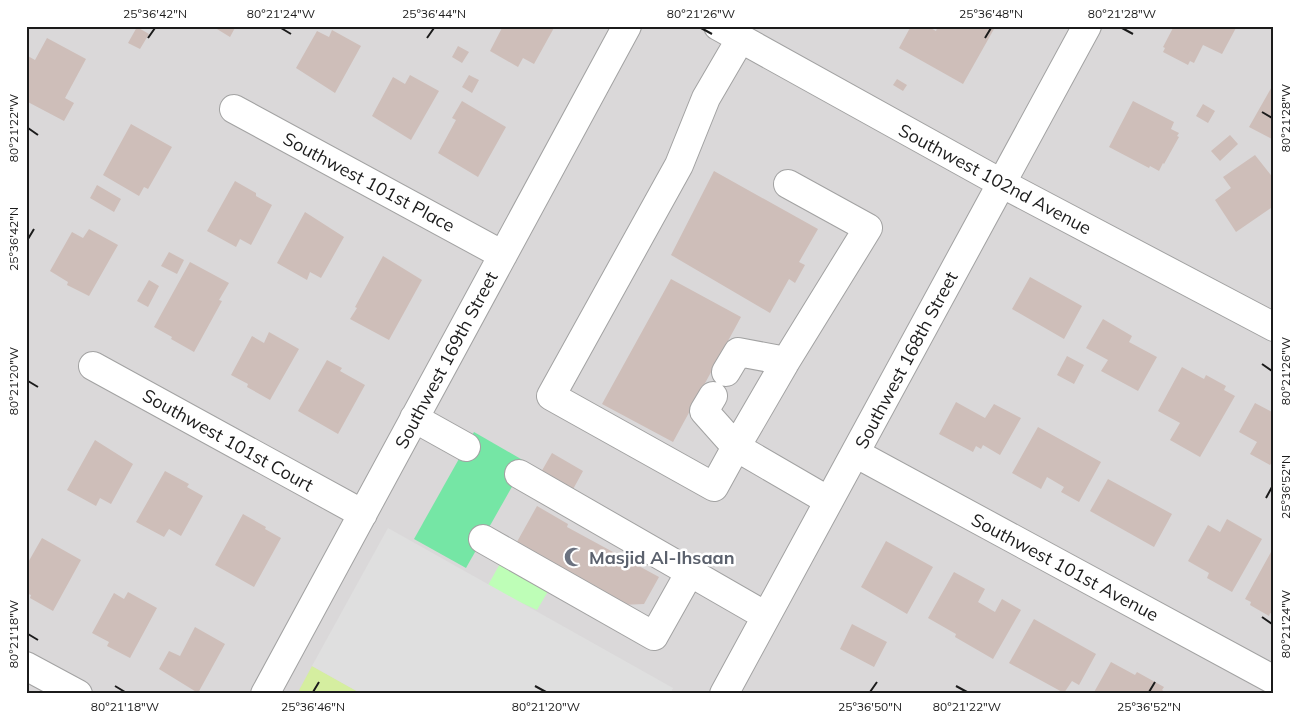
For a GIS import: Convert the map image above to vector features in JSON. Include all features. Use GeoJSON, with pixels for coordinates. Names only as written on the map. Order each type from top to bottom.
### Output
{"type":"FeatureCollection","features":[{"type":"Feature","properties":{"kind":"street","name":"Southwest 169th Street"},"geometry":{"type":"LineString","coordinates":[[265,694],[627,26]]}},
{"type":"Feature","properties":{"kind":"street","name":"Southwest 168th Street"},"geometry":{"type":"LineString","coordinates":[[724,694],[1087,26]]}},
{"type":"Feature","properties":{"kind":"street","name":"Southwest 102nd Avenue"},"geometry":{"type":"LineString","coordinates":[[729,30],[1001,183],[1273,326]]}},
{"type":"Feature","properties":{"kind":"street"},"geometry":{"type":"LineString","coordinates":[[729,30],[706,98],[679,165],[551,396],[714,487],[786,361],[868,228],[788,184]]}},
{"type":"Feature","properties":{"kind":"street","name":"Southwest 101st Place"},"geometry":{"type":"LineString","coordinates":[[234,109],[503,255]]}},
{"type":"Feature","properties":{"kind":"street"},"geometry":{"type":"LineString","coordinates":[[726,372],[738,352],[786,361]]}},
{"type":"Feature","properties":{"kind":"street","name":"Southwest 101st Court"},"geometry":{"type":"LineString","coordinates":[[93,366],[363,514]]}},
{"type":"Feature","properties":{"kind":"street"},"geometry":{"type":"LineString","coordinates":[[713,396],[704,411],[736,447],[829,501]]}},
{"type":"Feature","properties":{"kind":"street"},"geometry":{"type":"LineString","coordinates":[[414,418],[466,448]]}},
{"type":"Feature","properties":{"kind":"street","name":"Southwest 101st Avenue"},"geometry":{"type":"LineString","coordinates":[[856,453],[1274,680]]}},
{"type":"Feature","properties":{"kind":"street"},"geometry":{"type":"LineString","coordinates":[[519,474],[766,616]]}},
{"type":"Feature","properties":{"kind":"street"},"geometry":{"type":"LineString","coordinates":[[482,539],[654,636],[690,572]]}},
{"type":"Feature","properties":{"kind":"street"},"geometry":{"type":"LineString","coordinates":[[26,666],[78,694]]}},
{"type":"Feature","properties":{"kind":"shaded area"},"geometry":{"type":"Polygon","coordinates":[[[26,26],[1274,26],[1274,694],[26,694],[26,26]]]}},
{"type":"Feature","properties":{"kind":"shaded area"},"geometry":{"type":"Polygon","coordinates":[[[388,528],[673,688],[670,694],[362,694],[312,666],[388,528]]]}},
{"type":"Feature","properties":{"kind":"green space"},"geometry":{"type":"Polygon","coordinates":[[[474,432],[526,462],[466,568],[414,539],[474,432]]]}},
{"type":"Feature","properties":{"kind":"green space"},"geometry":{"type":"Polygon","coordinates":[[[502,560],[550,588],[537,610],[487,587],[502,560]]]}},
{"type":"Feature","properties":{"kind":"green space"},"geometry":{"type":"Polygon","coordinates":[[[312,666],[362,694],[297,694],[312,666]]]}},
{"type":"Feature","properties":{"kind":"building"},"geometry":{"type":"Polygon","coordinates":[[[212,26],[236,26],[230,37],[212,26]]]}},
{"type":"Feature","properties":{"kind":"building"},"geometry":{"type":"Polygon","coordinates":[[[503,26],[555,26],[534,64],[523,58],[518,67],[490,51],[503,26]]]}},
{"type":"Feature","properties":{"kind":"building"},"geometry":{"type":"Polygon","coordinates":[[[911,26],[927,26],[936,31],[938,26],[988,26],[994,29],[963,84],[899,48],[911,26]]]}},
{"type":"Feature","properties":{"kind":"building"},"geometry":{"type":"Polygon","coordinates":[[[1174,26],[1237,26],[1222,54],[1203,45],[1194,63],[1190,61],[1188,65],[1163,52],[1165,48],[1163,47],[1174,26]]]}},
{"type":"Feature","properties":{"kind":"building"},"geometry":{"type":"Polygon","coordinates":[[[137,27],[149,34],[140,49],[128,43],[137,27]]]}},
{"type":"Feature","properties":{"kind":"building"},"geometry":{"type":"Polygon","coordinates":[[[332,30],[361,46],[335,93],[296,68],[317,31],[329,37],[332,30]]]}},
{"type":"Feature","properties":{"kind":"building"},"geometry":{"type":"Polygon","coordinates":[[[47,38],[86,59],[65,98],[74,103],[64,121],[26,101],[26,55],[35,60],[47,38]]]}},
{"type":"Feature","properties":{"kind":"building"},"geometry":{"type":"Polygon","coordinates":[[[458,46],[469,52],[462,63],[452,57],[458,46]]]}},
{"type":"Feature","properties":{"kind":"building"},"geometry":{"type":"Polygon","coordinates":[[[410,75],[439,91],[411,140],[372,116],[393,77],[405,84],[410,75]]]}},
{"type":"Feature","properties":{"kind":"building"},"geometry":{"type":"Polygon","coordinates":[[[469,75],[479,80],[472,93],[462,87],[469,75]]]}},
{"type":"Feature","properties":{"kind":"building"},"geometry":{"type":"Polygon","coordinates":[[[897,79],[907,85],[903,91],[893,85],[897,79]]]}},
{"type":"Feature","properties":{"kind":"building"},"geometry":{"type":"Polygon","coordinates":[[[1274,83],[1274,140],[1249,127],[1274,83]]]}},
{"type":"Feature","properties":{"kind":"building"},"geometry":{"type":"Polygon","coordinates":[[[462,101],[506,127],[478,177],[438,153],[456,120],[452,118],[462,101]]]}},
{"type":"Feature","properties":{"kind":"building"},"geometry":{"type":"Polygon","coordinates":[[[1133,101],[1174,122],[1171,129],[1179,133],[1177,136],[1179,137],[1159,171],[1150,166],[1149,168],[1109,147],[1133,101]]]}},
{"type":"Feature","properties":{"kind":"building"},"geometry":{"type":"Polygon","coordinates":[[[1203,104],[1215,111],[1208,123],[1196,116],[1203,104]]]}},
{"type":"Feature","properties":{"kind":"building"},"geometry":{"type":"Polygon","coordinates":[[[131,124],[172,147],[148,189],[144,187],[139,196],[103,175],[131,124]]]}},
{"type":"Feature","properties":{"kind":"building"},"geometry":{"type":"Polygon","coordinates":[[[1230,135],[1238,144],[1220,161],[1211,151],[1230,135]]]}},
{"type":"Feature","properties":{"kind":"building"},"geometry":{"type":"Polygon","coordinates":[[[1255,155],[1274,179],[1274,206],[1236,232],[1215,200],[1231,188],[1223,177],[1255,155]]]}},
{"type":"Feature","properties":{"kind":"building"},"geometry":{"type":"Polygon","coordinates":[[[714,171],[818,229],[799,262],[805,265],[795,283],[789,279],[770,313],[671,255],[714,171]]]}},
{"type":"Feature","properties":{"kind":"building"},"geometry":{"type":"Polygon","coordinates":[[[235,181],[272,205],[251,245],[240,239],[236,247],[207,231],[235,181]]]}},
{"type":"Feature","properties":{"kind":"building"},"geometry":{"type":"Polygon","coordinates":[[[97,185],[121,199],[114,212],[90,198],[97,185]]]}},
{"type":"Feature","properties":{"kind":"building"},"geometry":{"type":"Polygon","coordinates":[[[305,212],[344,237],[321,278],[310,272],[307,280],[277,263],[305,212]]]}},
{"type":"Feature","properties":{"kind":"building"},"geometry":{"type":"Polygon","coordinates":[[[89,229],[118,245],[89,296],[67,285],[68,282],[50,271],[72,232],[83,238],[89,229]]]}},
{"type":"Feature","properties":{"kind":"building"},"geometry":{"type":"Polygon","coordinates":[[[169,252],[184,260],[177,274],[161,266],[169,252]]]}},
{"type":"Feature","properties":{"kind":"building"},"geometry":{"type":"Polygon","coordinates":[[[383,256],[422,280],[389,340],[350,319],[383,256]]]}},
{"type":"Feature","properties":{"kind":"building"},"geometry":{"type":"Polygon","coordinates":[[[190,262],[229,283],[219,300],[222,301],[194,352],[154,327],[190,262]]]}},
{"type":"Feature","properties":{"kind":"building"},"geometry":{"type":"Polygon","coordinates":[[[1030,277],[1082,306],[1064,339],[1012,309],[1030,277]]]}},
{"type":"Feature","properties":{"kind":"building"},"geometry":{"type":"Polygon","coordinates":[[[671,279],[741,317],[673,442],[602,404],[671,279]]]}},
{"type":"Feature","properties":{"kind":"building"},"geometry":{"type":"Polygon","coordinates":[[[149,280],[159,286],[148,307],[137,301],[149,280]]]}},
{"type":"Feature","properties":{"kind":"building"},"geometry":{"type":"Polygon","coordinates":[[[1103,319],[1132,336],[1129,342],[1157,357],[1138,391],[1101,371],[1108,360],[1086,348],[1103,319]]]}},
{"type":"Feature","properties":{"kind":"building"},"geometry":{"type":"Polygon","coordinates":[[[269,332],[299,349],[270,400],[247,387],[248,384],[231,375],[252,336],[264,343],[269,332]]]}},
{"type":"Feature","properties":{"kind":"building"},"geometry":{"type":"Polygon","coordinates":[[[1067,356],[1084,365],[1074,384],[1057,375],[1067,356]]]}},
{"type":"Feature","properties":{"kind":"building"},"geometry":{"type":"Polygon","coordinates":[[[327,360],[342,368],[340,371],[365,385],[338,434],[298,411],[327,360]]]}},
{"type":"Feature","properties":{"kind":"building"},"geometry":{"type":"Polygon","coordinates":[[[1182,367],[1204,379],[1206,375],[1226,386],[1224,390],[1235,396],[1200,457],[1170,440],[1180,423],[1158,411],[1182,367]]]}},
{"type":"Feature","properties":{"kind":"building"},"geometry":{"type":"Polygon","coordinates":[[[956,402],[985,418],[994,404],[1021,418],[1000,455],[983,445],[981,449],[976,446],[973,452],[939,434],[956,402]]]}},
{"type":"Feature","properties":{"kind":"building"},"geometry":{"type":"Polygon","coordinates":[[[1255,403],[1274,413],[1274,459],[1270,465],[1250,454],[1257,442],[1239,432],[1255,403]]]}},
{"type":"Feature","properties":{"kind":"building"},"geometry":{"type":"Polygon","coordinates":[[[1038,427],[1101,462],[1079,502],[1061,492],[1064,487],[1047,477],[1041,489],[1012,473],[1038,427]]]}},
{"type":"Feature","properties":{"kind":"building"},"geometry":{"type":"Polygon","coordinates":[[[95,440],[133,464],[111,504],[100,498],[96,506],[67,490],[95,440]]]}},
{"type":"Feature","properties":{"kind":"building"},"geometry":{"type":"Polygon","coordinates":[[[552,453],[583,471],[571,493],[540,474],[552,453]]]}},
{"type":"Feature","properties":{"kind":"building"},"geometry":{"type":"Polygon","coordinates":[[[165,471],[189,484],[187,487],[203,496],[181,536],[169,529],[164,537],[136,522],[165,471]]]}},
{"type":"Feature","properties":{"kind":"building"},"geometry":{"type":"Polygon","coordinates":[[[1108,479],[1172,514],[1154,547],[1090,511],[1108,479]]]}},
{"type":"Feature","properties":{"kind":"building","name":"Masjid Al-Ihsaan"},"geometry":{"type":"Polygon","coordinates":[[[537,506],[568,524],[567,527],[659,577],[644,604],[621,605],[513,549],[537,506]]]}},
{"type":"Feature","properties":{"kind":"building"},"geometry":{"type":"Polygon","coordinates":[[[243,514],[281,538],[254,587],[215,565],[243,514]]]}},
{"type":"Feature","properties":{"kind":"building"},"geometry":{"type":"Polygon","coordinates":[[[1227,519],[1262,539],[1232,592],[1207,578],[1209,573],[1188,561],[1208,525],[1220,532],[1227,519]]]}},
{"type":"Feature","properties":{"kind":"building"},"geometry":{"type":"Polygon","coordinates":[[[42,538],[81,560],[53,611],[30,598],[31,595],[26,593],[26,566],[42,538]]]}},
{"type":"Feature","properties":{"kind":"building"},"geometry":{"type":"Polygon","coordinates":[[[886,541],[933,567],[907,614],[861,587],[886,541]]]}},
{"type":"Feature","properties":{"kind":"building"},"geometry":{"type":"Polygon","coordinates":[[[1271,552],[1274,554],[1274,615],[1270,613],[1269,616],[1250,605],[1251,602],[1245,599],[1271,552]]]}},
{"type":"Feature","properties":{"kind":"building"},"geometry":{"type":"Polygon","coordinates":[[[954,572],[985,589],[978,602],[995,612],[1002,599],[1021,610],[993,659],[955,637],[956,634],[928,618],[954,572]]]}},
{"type":"Feature","properties":{"kind":"building"},"geometry":{"type":"Polygon","coordinates":[[[128,592],[157,608],[130,658],[107,646],[109,642],[92,633],[114,593],[124,599],[128,592]]]}},
{"type":"Feature","properties":{"kind":"building"},"geometry":{"type":"Polygon","coordinates":[[[1034,619],[1096,654],[1079,685],[1072,681],[1064,693],[1009,663],[1034,619]]]}},
{"type":"Feature","properties":{"kind":"building"},"geometry":{"type":"Polygon","coordinates":[[[852,624],[887,642],[874,667],[840,649],[852,624]]]}},
{"type":"Feature","properties":{"kind":"building"},"geometry":{"type":"Polygon","coordinates":[[[195,627],[225,644],[198,693],[159,669],[169,651],[180,656],[195,627]]]}},
{"type":"Feature","properties":{"kind":"building"},"geometry":{"type":"Polygon","coordinates":[[[1111,662],[1135,675],[1137,672],[1164,687],[1162,690],[1168,694],[1093,694],[1111,662]]]}},
{"type":"Feature","properties":{"kind":"place","name":"Masjid Al-Ihsaan"},"geometry":{"type":"Point","coordinates":[574,557]}}]}
